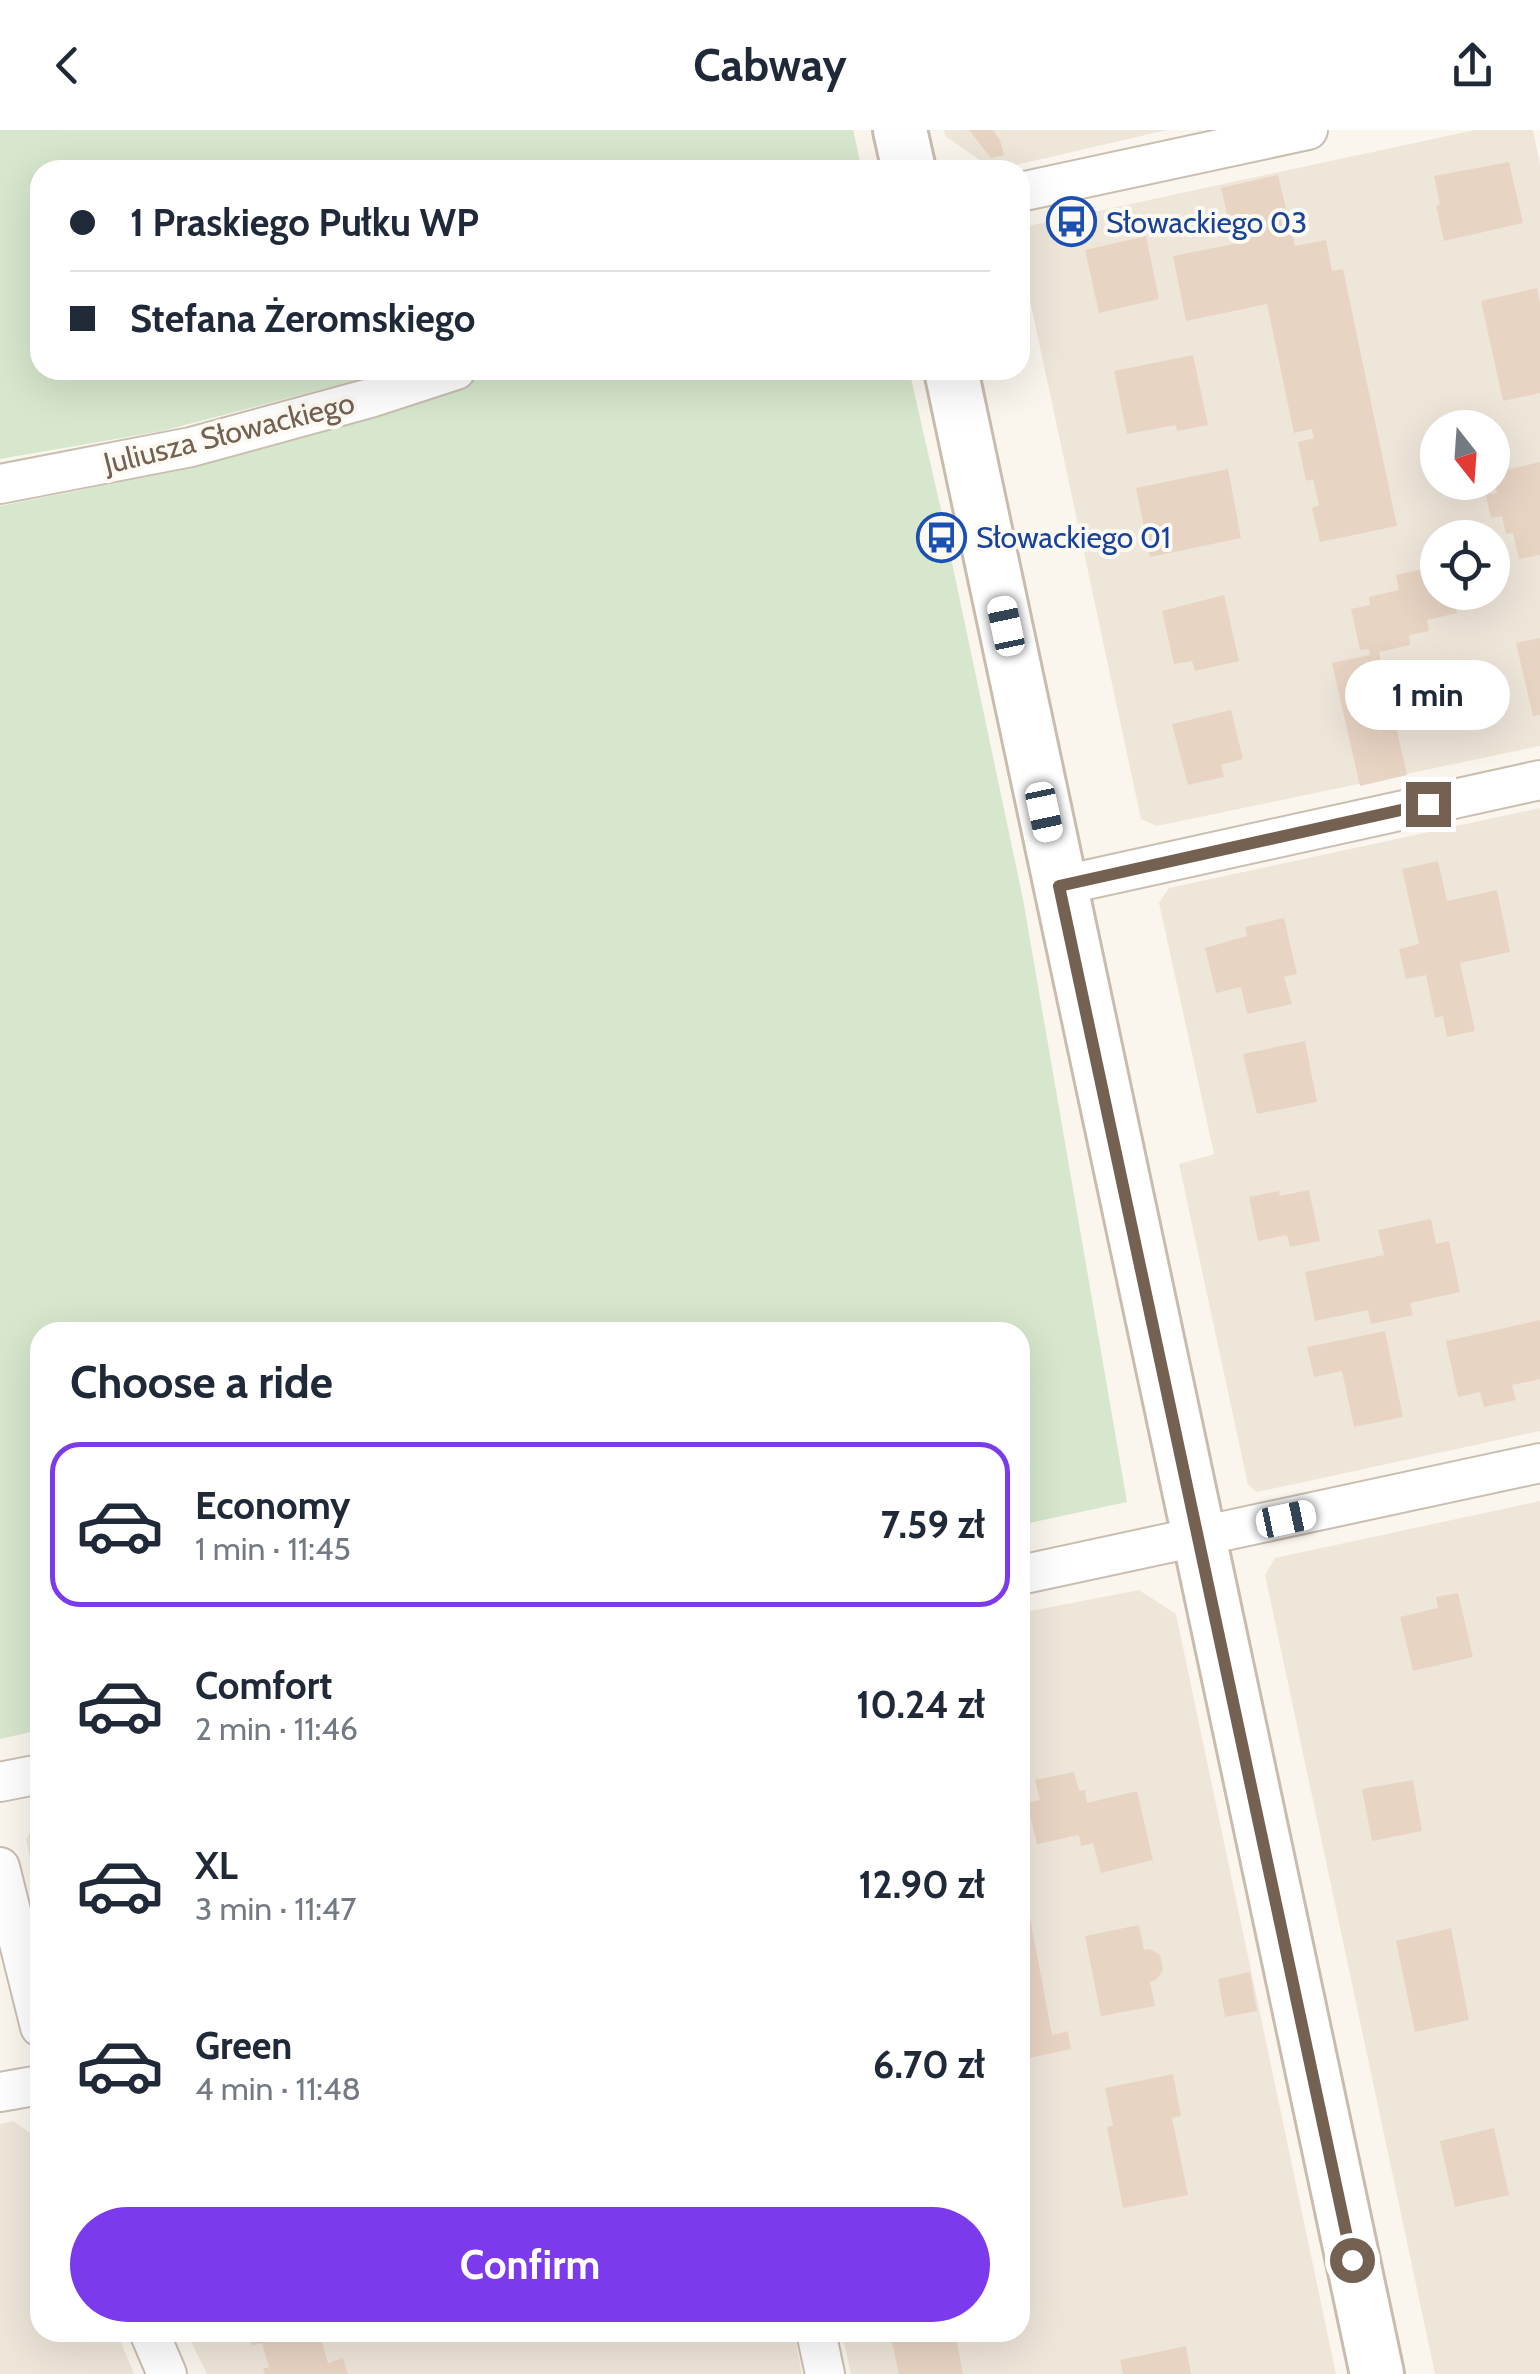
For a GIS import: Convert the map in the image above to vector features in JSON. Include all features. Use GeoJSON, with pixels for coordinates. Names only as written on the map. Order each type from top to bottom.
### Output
{"type":"FeatureCollection","features":[{"type":"Feature","properties":{"kind":"street"},"geometry":{"type":"LineString","coordinates":[[900,130],[907,160]]}},
{"type":"Feature","properties":{"kind":"street"},"geometry":{"type":"LineString","coordinates":[[1030,190],[1308,130]]}},
{"type":"Feature","properties":{"kind":"street","name":"Juliusza Słowackiego"},"geometry":{"type":"LineString","coordinates":[[0,484],[191,447],[425,380]]}},
{"type":"Feature","properties":{"kind":"street"},"geometry":{"type":"LineString","coordinates":[[954,380],[1377,2374]]}},
{"type":"Feature","properties":{"kind":"street"},"geometry":{"type":"LineString","coordinates":[[1059,886],[1540,780]]}},
{"type":"Feature","properties":{"kind":"street"},"geometry":{"type":"LineString","coordinates":[[1030,1573],[1540,1463]]}},
{"type":"Feature","properties":{"kind":"street"},"geometry":{"type":"LineString","coordinates":[[0,1782],[30,1776]]}},
{"type":"Feature","properties":{"kind":"street"},"geometry":{"type":"LineString","coordinates":[[0,1867],[30,1987]]}},
{"type":"Feature","properties":{"kind":"street"},"geometry":{"type":"LineString","coordinates":[[0,2092],[30,2087]]}},
{"type":"Feature","properties":{"kind":"street"},"geometry":{"type":"LineString","coordinates":[[154,2342],[167,2374]]}},
{"type":"Feature","properties":{"kind":"street"},"geometry":{"type":"LineString","coordinates":[[818,2342],[824,2374]]}},
{"type":"Feature","properties":{"kind":"shaded area"},"geometry":{"type":"Polygon","coordinates":[[[944,130],[1167,130],[1030,162],[980,160],[945,136],[944,130]]]}},
{"type":"Feature","properties":{"kind":"shaded area"},"geometry":{"type":"Polygon","coordinates":[[[1475,130],[1533,130],[1540,165],[1540,746],[1157,826],[1141,819],[1030,301],[1030,226],[1475,130]]]}},
{"type":"Feature","properties":{"kind":"shaded area"},"geometry":{"type":"Polygon","coordinates":[[[1540,808],[1540,1431],[1257,1492],[1248,1485],[1179,1164],[1214,1154],[1159,903],[1169,888],[1540,808]]]}},
{"type":"Feature","properties":{"kind":"shaded area"},"geometry":{"type":"Polygon","coordinates":[[[1540,1501],[1540,2374],[1435,2374],[1265,1575],[1275,1558],[1540,1501]]]}},
{"type":"Feature","properties":{"kind":"shaded area"},"geometry":{"type":"Polygon","coordinates":[[[1139,1590],[1176,1614],[1336,2374],[851,2374],[844,2342],[1030,2342],[1030,1611],[1139,1590]]]}},
{"type":"Feature","properties":{"kind":"shaded area"},"geometry":{"type":"Polygon","coordinates":[[[13,2121],[30,2133],[30,2342],[121,2342],[134,2374],[0,2374],[0,2124],[13,2121]]]}},
{"type":"Feature","properties":{"kind":"shaded area"},"geometry":{"type":"Polygon","coordinates":[[[191,2342],[796,2342],[802,2374],[207,2374],[191,2342]]]}},
{"type":"Feature","properties":{"kind":"green space"},"geometry":{"type":"Polygon","coordinates":[[[0,130],[853,130],[860,160],[30,160],[30,380],[357,380],[162,431],[0,459],[0,130]]]}},
{"type":"Feature","properties":{"kind":"green space"},"geometry":{"type":"Polygon","coordinates":[[[475,380],[911,380],[943,518],[930,522],[938,556],[950,553],[1023,899],[1127,1502],[1030,1523],[1030,1322],[30,1322],[30,1732],[0,1739],[0,506],[307,435],[475,380]]]}},
{"type":"Feature","properties":{"kind":"building"},"geometry":{"type":"Polygon","coordinates":[[[969,130],[993,130],[1004,155],[991,158],[969,130]]]}},
{"type":"Feature","properties":{"kind":"building"},"geometry":{"type":"Polygon","coordinates":[[[1509,162],[1523,223],[1444,241],[1434,176],[1509,162]]]}},
{"type":"Feature","properties":{"kind":"building"},"geometry":{"type":"Polygon","coordinates":[[[1278,175],[1295,246],[1326,240],[1332,271],[1343,269],[1397,526],[1320,542],[1312,508],[1319,505],[1313,479],[1306,481],[1298,442],[1314,438],[1312,429],[1294,433],[1267,304],[1186,321],[1173,256],[1234,244],[1221,188],[1278,175]]]}},
{"type":"Feature","properties":{"kind":"building"},"geometry":{"type":"Polygon","coordinates":[[[1146,236],[1159,299],[1099,313],[1085,250],[1146,236]]]}},
{"type":"Feature","properties":{"kind":"building"},"geometry":{"type":"Polygon","coordinates":[[[1537,288],[1540,393],[1503,401],[1481,301],[1537,288]]]}},
{"type":"Feature","properties":{"kind":"building"},"geometry":{"type":"Polygon","coordinates":[[[1193,355],[1208,425],[1177,431],[1176,425],[1127,434],[1114,371],[1193,355]]]}},
{"type":"Feature","properties":{"kind":"building"},"geometry":{"type":"Polygon","coordinates":[[[1540,462],[1540,555],[1519,559],[1510,533],[1510,520],[1503,520],[1502,516],[1491,518],[1487,500],[1510,500],[1510,469],[1540,462]]]}},
{"type":"Feature","properties":{"kind":"building"},"geometry":{"type":"Polygon","coordinates":[[[1228,469],[1241,538],[1150,557],[1136,488],[1228,469]]]}},
{"type":"Feature","properties":{"kind":"building"},"geometry":{"type":"Polygon","coordinates":[[[1420,570],[1420,610],[1457,613],[1427,620],[1429,631],[1409,635],[1410,645],[1379,652],[1407,775],[1360,786],[1332,663],[1370,655],[1369,649],[1360,650],[1351,609],[1370,605],[1369,597],[1399,590],[1396,575],[1420,570]]]}},
{"type":"Feature","properties":{"kind":"building"},"geometry":{"type":"Polygon","coordinates":[[[1224,595],[1239,661],[1195,671],[1192,661],[1174,664],[1162,611],[1224,595]]]}},
{"type":"Feature","properties":{"kind":"building"},"geometry":{"type":"Polygon","coordinates":[[[1540,638],[1540,715],[1533,716],[1516,643],[1540,638]]]}},
{"type":"Feature","properties":{"kind":"building"},"geometry":{"type":"Polygon","coordinates":[[[1231,710],[1243,759],[1221,765],[1224,777],[1188,785],[1172,724],[1231,710]]]}},
{"type":"Feature","properties":{"kind":"building"},"geometry":{"type":"Polygon","coordinates":[[[1438,861],[1447,901],[1497,890],[1510,952],[1460,963],[1475,1031],[1447,1037],[1443,1016],[1435,1018],[1426,975],[1406,979],[1399,949],[1419,944],[1402,869],[1438,861]]]}},
{"type":"Feature","properties":{"kind":"building"},"geometry":{"type":"Polygon","coordinates":[[[1284,918],[1297,974],[1284,977],[1292,1004],[1247,1014],[1241,987],[1216,993],[1205,948],[1247,936],[1245,927],[1284,918]]]}},
{"type":"Feature","properties":{"kind":"building"},"geometry":{"type":"Polygon","coordinates":[[[1305,1041],[1317,1102],[1257,1114],[1243,1054],[1305,1041]]]}},
{"type":"Feature","properties":{"kind":"building"},"geometry":{"type":"Polygon","coordinates":[[[1309,1190],[1320,1241],[1290,1247],[1287,1235],[1258,1241],[1249,1197],[1309,1190]]]}},
{"type":"Feature","properties":{"kind":"building"},"geometry":{"type":"Polygon","coordinates":[[[1431,1219],[1436,1244],[1449,1241],[1460,1292],[1410,1303],[1413,1315],[1371,1324],[1368,1310],[1315,1321],[1305,1272],[1384,1255],[1378,1230],[1431,1219]]]}},
{"type":"Feature","properties":{"kind":"building"},"geometry":{"type":"Polygon","coordinates":[[[1540,1320],[1540,1379],[1512,1385],[1516,1400],[1484,1407],[1480,1392],[1458,1397],[1446,1341],[1540,1320]]]}},
{"type":"Feature","properties":{"kind":"building"},"geometry":{"type":"Polygon","coordinates":[[[1385,1331],[1403,1417],[1354,1427],[1342,1371],[1314,1377],[1307,1347],[1385,1331]]]}},
{"type":"Feature","properties":{"kind":"building"},"geometry":{"type":"Polygon","coordinates":[[[1458,1593],[1473,1657],[1413,1671],[1400,1617],[1438,1608],[1436,1597],[1458,1593]]]}},
{"type":"Feature","properties":{"kind":"building"},"geometry":{"type":"Polygon","coordinates":[[[1074,1772],[1079,1791],[1085,1790],[1087,1803],[1137,1791],[1153,1860],[1101,1873],[1093,1843],[1081,1846],[1079,1835],[1037,1844],[1030,1815],[1030,1802],[1040,1800],[1035,1780],[1074,1772]]]}},
{"type":"Feature","properties":{"kind":"building"},"geometry":{"type":"Polygon","coordinates":[[[1413,1780],[1422,1831],[1372,1841],[1362,1789],[1413,1780]]]}},
{"type":"Feature","properties":{"kind":"building"},"geometry":{"type":"Polygon","coordinates":[[[1030,1918],[1052,2035],[1068,2031],[1071,2049],[1030,2058],[1030,1918]]]}},
{"type":"Feature","properties":{"kind":"building"},"geometry":{"type":"Polygon","coordinates":[[[1139,1925],[1144,1950],[1160,1955],[1163,1970],[1150,1982],[1155,2006],[1101,2016],[1085,1936],[1139,1925]]]}},
{"type":"Feature","properties":{"kind":"building"},"geometry":{"type":"Polygon","coordinates":[[[1451,1928],[1469,2020],[1415,2032],[1396,1941],[1451,1928]]]}},
{"type":"Feature","properties":{"kind":"building"},"geometry":{"type":"Polygon","coordinates":[[[1250,1972],[1257,2011],[1225,2017],[1218,1979],[1250,1972]]]}},
{"type":"Feature","properties":{"kind":"building"},"geometry":{"type":"Polygon","coordinates":[[[1173,2074],[1181,2116],[1172,2118],[1188,2195],[1123,2208],[1107,2127],[1113,2126],[1105,2088],[1173,2074]]]}},
{"type":"Feature","properties":{"kind":"building"},"geometry":{"type":"Polygon","coordinates":[[[1494,2128],[1509,2195],[1455,2207],[1440,2141],[1494,2128]]]}},
{"type":"Feature","properties":{"kind":"building"},"geometry":{"type":"Polygon","coordinates":[[[251,2342],[322,2342],[328,2363],[343,2358],[348,2374],[265,2374],[263,2369],[269,2367],[262,2343],[252,2346],[251,2342]]]}},
{"type":"Feature","properties":{"kind":"building"},"geometry":{"type":"Polygon","coordinates":[[[892,2342],[957,2342],[963,2374],[899,2374],[892,2342]]]}},
{"type":"Feature","properties":{"kind":"building"},"geometry":{"type":"Polygon","coordinates":[[[1186,2346],[1191,2374],[1123,2374],[1120,2360],[1186,2346]]]}},
{"type":"Feature","properties":{"kind":"place","name":"Słowackiego 03"},"geometry":{"type":"Point","coordinates":[1071,222]}},
{"type":"Feature","properties":{"kind":"place","name":"Słowackiego 01"},"geometry":{"type":"Point","coordinates":[941,537]}},
{"type":"Feature","properties":{"kind":"route"},"geometry":{"type":"LineString","coordinates":[[1352,2260],[1059,886],[1428,804]]}}]}
